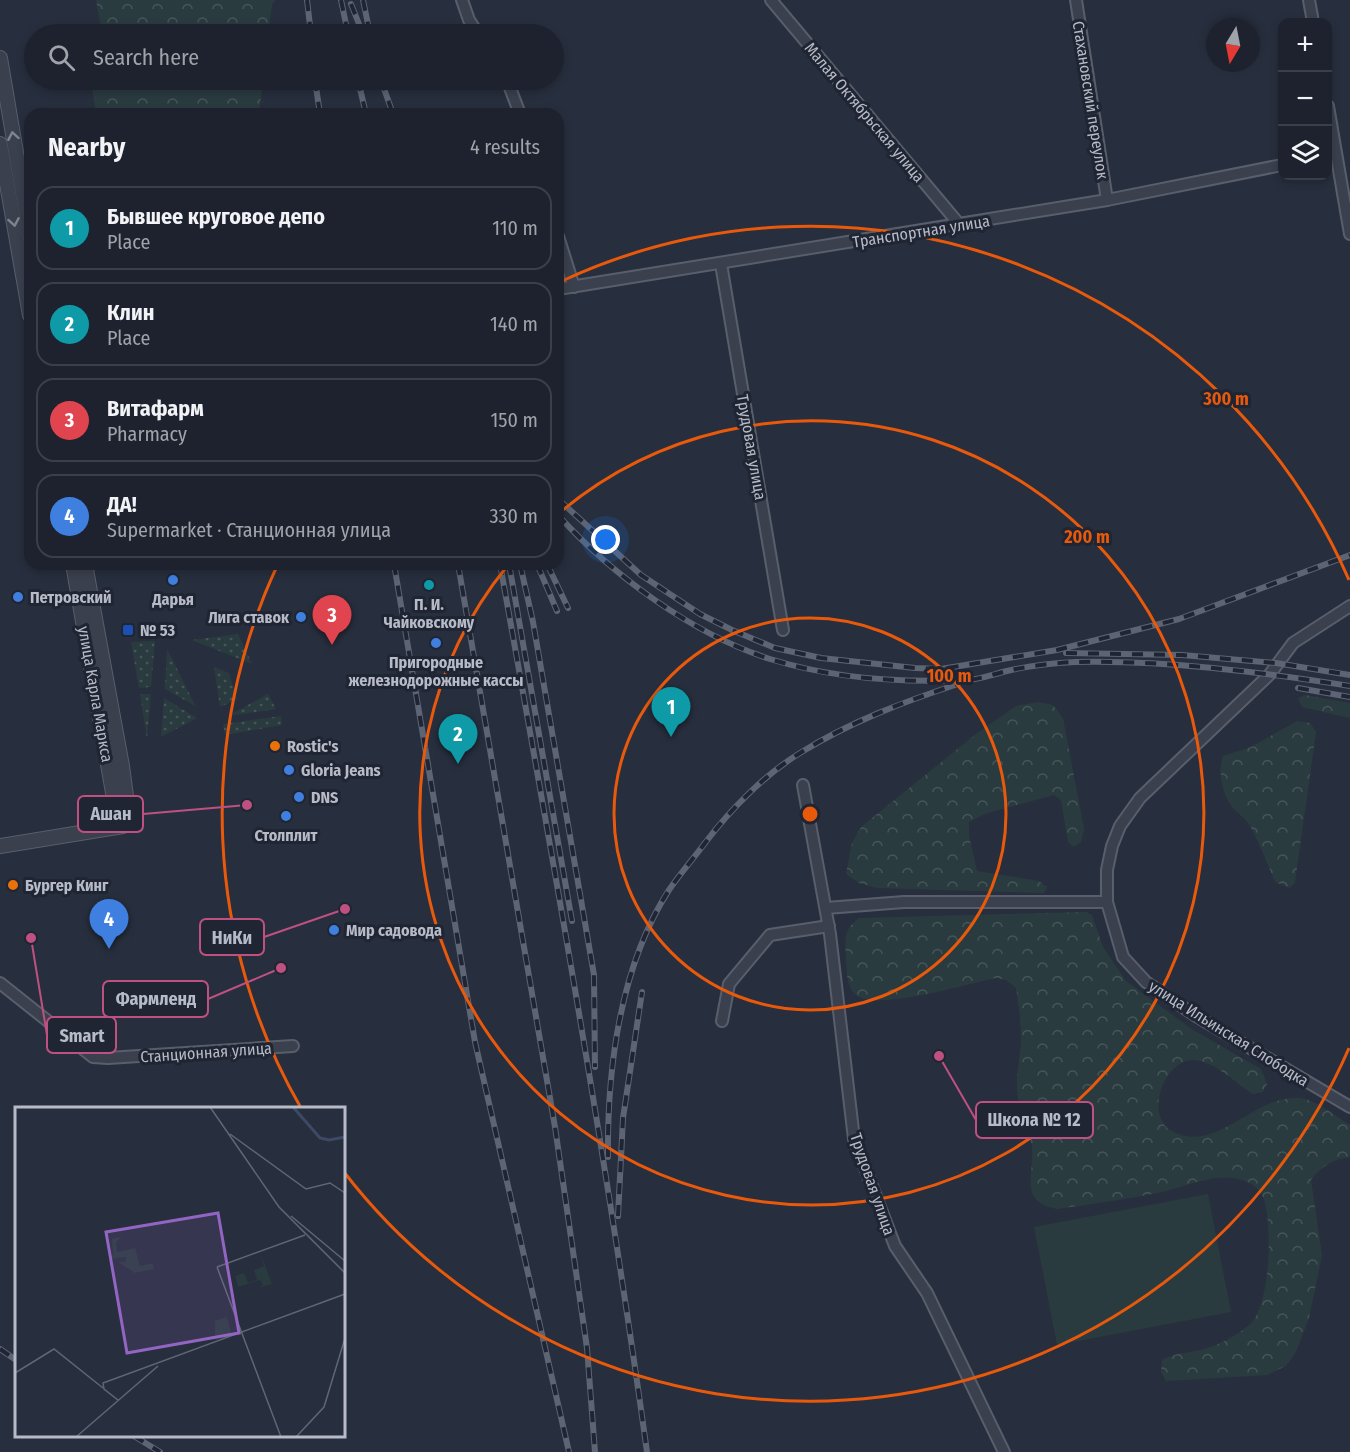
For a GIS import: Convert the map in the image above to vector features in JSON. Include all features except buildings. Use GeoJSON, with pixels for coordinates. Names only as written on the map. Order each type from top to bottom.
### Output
{"type":"FeatureCollection","features":[{"type":"Feature","properties":{"kind":"street"},"geometry":{"type":"LineString","coordinates":[[462,0],[472,24]]}},
{"type":"Feature","properties":{"kind":"street","name":"Малая Октябрьская улица"},"geometry":{"type":"LineString","coordinates":[[771,0],[959,225]]}},
{"type":"Feature","properties":{"kind":"street","name":"Стахановский переулок"},"geometry":{"type":"LineString","coordinates":[[1076,0],[1107,200]]}},
{"type":"Feature","properties":{"kind":"street"},"geometry":{"type":"LineString","coordinates":[[1309,0],[1312,18]]}},
{"type":"Feature","properties":{"kind":"street"},"geometry":{"type":"LineString","coordinates":[[0,58],[24,200]]}},
{"type":"Feature","properties":{"kind":"street"},"geometry":{"type":"LineString","coordinates":[[511,90],[518,108]]}},
{"type":"Feature","properties":{"kind":"street"},"geometry":{"type":"LineString","coordinates":[[0,144],[24,281]]}},
{"type":"Feature","properties":{"kind":"street"},"geometry":{"type":"LineString","coordinates":[[1332,155],[1350,234]]}},
{"type":"Feature","properties":{"kind":"street","name":"Транспортная улица"},"geometry":{"type":"LineString","coordinates":[[564,288],[1107,200],[1278,166]]}},
{"type":"Feature","properties":{"kind":"street"},"geometry":{"type":"LineString","coordinates":[[564,255],[574,287]]}},
{"type":"Feature","properties":{"kind":"street","name":"Трудовая улица"},"geometry":{"type":"LineString","coordinates":[[722,264],[783,630]]}},
{"type":"Feature","properties":{"kind":"street","name":"улица Карла Маркса"},"geometry":{"type":"LineString","coordinates":[[73,570],[116,810],[124,823]]}},
{"type":"Feature","properties":{"kind":"street","name":"улица Карла Маркса"},"geometry":{"type":"LineString","coordinates":[[86,570],[122,766],[128,811],[124,823]]}},
{"type":"Feature","properties":{"kind":"street","name":"улица Ильинская Слободка"},"geometry":{"type":"LineString","coordinates":[[1350,606],[1293,643],[1260,684],[1156,781],[1120,826],[1112,846],[1107,870],[1107,902],[1123,957],[1146,982],[1196,1016],[1350,1107]]}},
{"type":"Feature","properties":{"kind":"street","name":"Трудовая улица"},"geometry":{"type":"LineString","coordinates":[[803,785],[829,926],[854,1139],[895,1246],[927,1293],[1004,1452]]}},
{"type":"Feature","properties":{"kind":"street"},"geometry":{"type":"LineString","coordinates":[[0,846],[124,823]]}},
{"type":"Feature","properties":{"kind":"street"},"geometry":{"type":"LineString","coordinates":[[826,908],[904,902],[1107,902]]}},
{"type":"Feature","properties":{"kind":"street"},"geometry":{"type":"LineString","coordinates":[[722,1021],[729,984],[770,935],[829,926]]}},
{"type":"Feature","properties":{"kind":"street","name":"Станционная улица"},"geometry":{"type":"LineString","coordinates":[[0,983],[93,1057],[108,1058],[293,1046]]}},
{"type":"Feature","properties":{"kind":"green space"},"geometry":{"type":"Polygon","coordinates":[[[96,0],[276,0],[272,4],[269,24],[100,24],[96,0]]]}},
{"type":"Feature","properties":{"kind":"green space"},"geometry":{"type":"Polygon","coordinates":[[[92,90],[262,90],[260,108],[95,108],[92,90]]]}},
{"type":"Feature","properties":{"kind":"green space"},"geometry":{"type":"Polygon","coordinates":[[[238,634],[252,664],[192,640],[238,634]]]}},
{"type":"Feature","properties":{"kind":"green space"},"geometry":{"type":"Polygon","coordinates":[[[155,641],[151,687],[139,688],[131,642],[155,641]]]}},
{"type":"Feature","properties":{"kind":"green space"},"geometry":{"type":"Polygon","coordinates":[[[167,649],[196,706],[165,689],[167,649]]]}},
{"type":"Feature","properties":{"kind":"green space"},"geometry":{"type":"Polygon","coordinates":[[[214,667],[229,673],[237,699],[220,707],[214,667]]]}},
{"type":"Feature","properties":{"kind":"green space"},"geometry":{"type":"Polygon","coordinates":[[[140,694],[151,694],[147,739],[140,694]]]}},
{"type":"Feature","properties":{"kind":"green space"},"geometry":{"type":"Polygon","coordinates":[[[268,694],[276,709],[228,716],[268,694]]]}},
{"type":"Feature","properties":{"kind":"green space"},"geometry":{"type":"Polygon","coordinates":[[[1305,695],[1350,703],[1350,718],[1302,707],[1298,698],[1305,695]]]}},
{"type":"Feature","properties":{"kind":"green space"},"geometry":{"type":"Polygon","coordinates":[[[164,698],[197,718],[161,737],[164,698]]]}},
{"type":"Feature","properties":{"kind":"green space"},"geometry":{"type":"Polygon","coordinates":[[[1038,702],[1053,705],[1063,718],[1084,829],[1081,842],[1074,847],[1068,842],[1061,800],[1054,795],[987,813],[969,822],[969,836],[977,871],[1039,881],[1047,887],[1044,893],[877,888],[859,883],[846,874],[852,843],[861,827],[976,734],[1016,706],[1038,702]]]}},
{"type":"Feature","properties":{"kind":"green space"},"geometry":{"type":"Polygon","coordinates":[[[281,716],[282,725],[225,735],[223,724],[281,716]]]}},
{"type":"Feature","properties":{"kind":"green space"},"geometry":{"type":"Polygon","coordinates":[[[1297,721],[1310,723],[1316,732],[1295,882],[1290,888],[1275,882],[1250,826],[1230,804],[1222,784],[1221,762],[1223,756],[1251,747],[1297,721]]]}},
{"type":"Feature","properties":{"kind":"green space"},"geometry":{"type":"Polygon","coordinates":[[[1086,912],[1092,915],[1103,947],[1126,981],[1193,1030],[1261,1069],[1267,1084],[1263,1092],[1253,1094],[1209,1064],[1194,1060],[1183,1062],[1174,1068],[1161,1089],[1159,1112],[1163,1122],[1170,1130],[1186,1136],[1202,1136],[1218,1131],[1266,1106],[1282,1100],[1298,1098],[1318,1105],[1350,1125],[1350,1157],[1328,1164],[1311,1180],[1322,1255],[1309,1318],[1296,1352],[1286,1366],[1267,1375],[1166,1381],[1161,1372],[1162,1360],[1220,1343],[1244,1329],[1256,1316],[1266,1283],[1269,1244],[1266,1209],[1263,1197],[1257,1188],[1242,1180],[1221,1178],[1120,1200],[1057,1209],[1045,1205],[1032,1193],[1032,1147],[1018,1097],[1021,1033],[1016,988],[1006,980],[996,978],[905,998],[871,1000],[859,997],[849,985],[846,936],[850,927],[859,918],[1086,912]]]}},
{"type":"Feature","properties":{"kind":"green space"},"geometry":{"type":"Polygon","coordinates":[[[1208,1194],[1231,1312],[1057,1345],[1034,1227],[1208,1194]]]}},
{"type":"Feature","properties":{"kind":"railway"},"geometry":{"type":"LineString","coordinates":[[307,0],[310,24]]}},
{"type":"Feature","properties":{"kind":"railway"},"geometry":{"type":"LineString","coordinates":[[341,0],[346,24]]}},
{"type":"Feature","properties":{"kind":"railway"},"geometry":{"type":"LineString","coordinates":[[363,0],[368,24]]}},
{"type":"Feature","properties":{"kind":"railway"},"geometry":{"type":"LineString","coordinates":[[351,4],[359,24]]}},
{"type":"Feature","properties":{"kind":"railway"},"geometry":{"type":"LineString","coordinates":[[316,90],[319,108]]}},
{"type":"Feature","properties":{"kind":"railway"},"geometry":{"type":"LineString","coordinates":[[360,90],[365,108]]}},
{"type":"Feature","properties":{"kind":"railway"},"geometry":{"type":"LineString","coordinates":[[385,90],[391,108]]}},
{"type":"Feature","properties":{"kind":"railway"},"geometry":{"type":"LineString","coordinates":[[564,504],[641,575],[700,614],[732,630],[775,648],[821,658],[915,668],[941,669],[1057,650],[1179,619],[1350,555]]}},
{"type":"Feature","properties":{"kind":"railway"},"geometry":{"type":"LineString","coordinates":[[564,521],[628,580],[683,618],[741,648],[794,666],[843,675],[917,681],[967,680],[1015,669],[1075,662],[1144,663],[1213,668],[1350,686]]}},
{"type":"Feature","properties":{"kind":"railway"},"geometry":{"type":"LineString","coordinates":[[395,570],[475,1042],[569,1452]]}},
{"type":"Feature","properties":{"kind":"railway"},"geometry":{"type":"LineString","coordinates":[[459,570],[555,1127],[587,1348],[595,1452]]}},
{"type":"Feature","properties":{"kind":"railway"},"geometry":{"type":"LineString","coordinates":[[501,570],[596,1118],[647,1452]]}},
{"type":"Feature","properties":{"kind":"railway"},"geometry":{"type":"LineString","coordinates":[[510,570],[572,921]]}},
{"type":"Feature","properties":{"kind":"railway"},"geometry":{"type":"LineString","coordinates":[[521,570],[533,622],[594,975],[595,1067]]}},
{"type":"Feature","properties":{"kind":"railway"},"geometry":{"type":"LineString","coordinates":[[540,570],[557,611]]}},
{"type":"Feature","properties":{"kind":"railway"},"geometry":{"type":"LineString","coordinates":[[550,570],[568,608]]}},
{"type":"Feature","properties":{"kind":"railway"},"geometry":{"type":"LineString","coordinates":[[1066,653],[1182,655],[1276,663],[1350,675]]}},
{"type":"Feature","properties":{"kind":"railway"},"geometry":{"type":"LineString","coordinates":[[608,1157],[608,1123],[614,1054],[628,985],[652,920],[673,884],[737,806],[761,782],[787,762],[857,722],[958,684]]}},
{"type":"Feature","properties":{"kind":"railway"},"geometry":{"type":"LineString","coordinates":[[1298,688],[1350,697]]}},
{"type":"Feature","properties":{"kind":"railway"},"geometry":{"type":"LineString","coordinates":[[618,1216],[623,1118],[642,992]]}},
{"type":"Feature","properties":{"kind":"railway"},"geometry":{"type":"LineString","coordinates":[[0,1349],[15,1359]]}},
{"type":"Feature","properties":{"kind":"railway"},"geometry":{"type":"LineString","coordinates":[[136,1437],[160,1452]]}},
{"type":"Feature","properties":{"kind":"place","name":"Дарья"},"geometry":{"type":"Point","coordinates":[173,580]}},
{"type":"Feature","properties":{"kind":"place","name":"П. И. Чайковскому"},"geometry":{"type":"Point","coordinates":[429,585]}},
{"type":"Feature","properties":{"kind":"place","name":"Петровский"},"geometry":{"type":"Point","coordinates":[18,597]}},
{"type":"Feature","properties":{"kind":"place","name":"Лига ставок"},"geometry":{"type":"Point","coordinates":[301,617]}},
{"type":"Feature","properties":{"kind":"place","name":"№ 53"},"geometry":{"type":"Point","coordinates":[128,630]}},
{"type":"Feature","properties":{"kind":"place","name":"Пригородные железнодорожные кассы"},"geometry":{"type":"Point","coordinates":[436,643]}},
{"type":"Feature","properties":{"kind":"place","name":"Витафарм"},"geometry":{"type":"Point","coordinates":[332,645]}},
{"type":"Feature","properties":{"kind":"place","name":"Бывшее круговое депо"},"geometry":{"type":"Point","coordinates":[671,737]}},
{"type":"Feature","properties":{"kind":"place","name":"Rostic's"},"geometry":{"type":"Point","coordinates":[275,746]}},
{"type":"Feature","properties":{"kind":"place","name":"Клин"},"geometry":{"type":"Point","coordinates":[458,764]}},
{"type":"Feature","properties":{"kind":"place","name":"Gloria Jeans"},"geometry":{"type":"Point","coordinates":[289,770]}},
{"type":"Feature","properties":{"kind":"place","name":"DNS"},"geometry":{"type":"Point","coordinates":[299,797]}},
{"type":"Feature","properties":{"kind":"place","name":"Ашан"},"geometry":{"type":"Point","coordinates":[247,805]}},
{"type":"Feature","properties":{"kind":"place","name":"Столплит"},"geometry":{"type":"Point","coordinates":[286,816]}},
{"type":"Feature","properties":{"kind":"place","name":"Бургер Кинг"},"geometry":{"type":"Point","coordinates":[13,885]}},
{"type":"Feature","properties":{"kind":"place","name":"НиКи"},"geometry":{"type":"Point","coordinates":[345,909]}},
{"type":"Feature","properties":{"kind":"place","name":"Мир садовода"},"geometry":{"type":"Point","coordinates":[334,930]}},
{"type":"Feature","properties":{"kind":"place","name":"Smart"},"geometry":{"type":"Point","coordinates":[31,938]}},
{"type":"Feature","properties":{"kind":"place","name":"ДА!"},"geometry":{"type":"Point","coordinates":[109,949]}},
{"type":"Feature","properties":{"kind":"place","name":"Фармленд"},"geometry":{"type":"Point","coordinates":[281,968]}},
{"type":"Feature","properties":{"kind":"place","name":"Школа № 12"},"geometry":{"type":"Point","coordinates":[939,1056]}}]}
